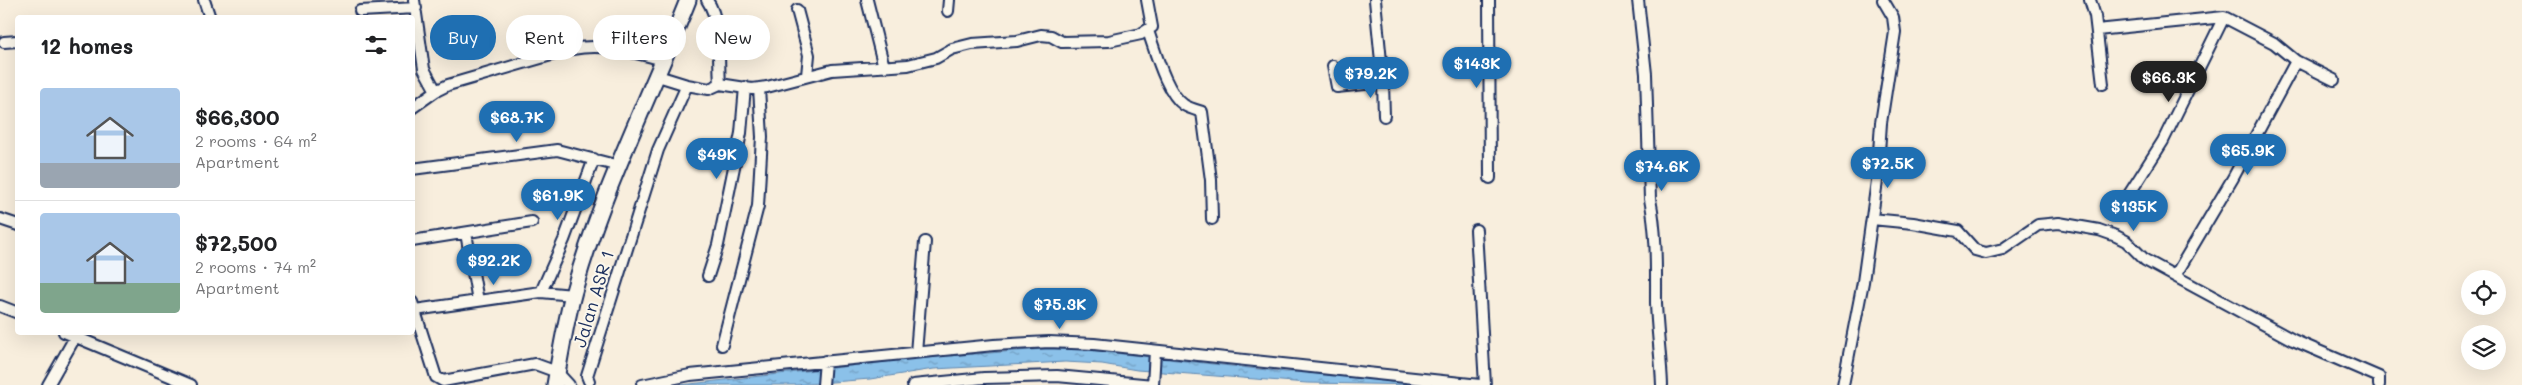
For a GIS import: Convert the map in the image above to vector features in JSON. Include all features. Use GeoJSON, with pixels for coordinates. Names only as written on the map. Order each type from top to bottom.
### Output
{"type":"FeatureCollection","features":[{"type":"Feature","properties":{"kind":"main road"},"geometry":{"type":"LineString","coordinates":[[682,15],[688,0]]}},
{"type":"Feature","properties":{"kind":"main road"},"geometry":{"type":"LineString","coordinates":[[556,378],[573,295],[618,166],[664,60]]}},
{"type":"Feature","properties":{"kind":"street"},"geometry":{"type":"LineString","coordinates":[[204,0],[209,15]]}},
{"type":"Feature","properties":{"kind":"street"},"geometry":{"type":"LineString","coordinates":[[707,0],[712,9],[716,28],[720,84]]}},
{"type":"Feature","properties":{"kind":"street"},"geometry":{"type":"LineString","coordinates":[[867,0],[884,67]]}},
{"type":"Feature","properties":{"kind":"street"},"geometry":{"type":"LineString","coordinates":[[948,11],[949,0]]}},
{"type":"Feature","properties":{"kind":"street"},"geometry":{"type":"LineString","coordinates":[[658,76],[687,85],[709,89],[720,84],[759,88],[832,70],[884,67],[936,58],[952,50],[972,44],[1017,41],[1041,35],[1051,36],[1062,42],[1100,42],[1148,31],[1152,27],[1152,22],[1146,0]]}},
{"type":"Feature","properties":{"kind":"street"},"geometry":{"type":"LineString","coordinates":[[1375,0],[1383,82],[1384,116]]}},
{"type":"Feature","properties":{"kind":"street"},"geometry":{"type":"LineString","coordinates":[[1489,0],[1490,178]]}},
{"type":"Feature","properties":{"kind":"street"},"geometry":{"type":"LineString","coordinates":[[1638,0],[1646,74],[1650,199],[1654,218],[1658,268],[1656,304],[1662,385]]}},
{"type":"Feature","properties":{"kind":"street"},"geometry":{"type":"LineString","coordinates":[[1843,385],[1858,310],[1872,219],[1881,123],[1895,32],[1893,17],[1883,0]]}},
{"type":"Feature","properties":{"kind":"street"},"geometry":{"type":"LineString","coordinates":[[2090,0],[2097,30],[2103,84]]}},
{"type":"Feature","properties":{"kind":"street"},"geometry":{"type":"LineString","coordinates":[[360,11],[415,4],[424,68],[436,91]]}},
{"type":"Feature","properties":{"kind":"street"},"geometry":{"type":"LineString","coordinates":[[797,10],[809,55],[807,75]]}},
{"type":"Feature","properties":{"kind":"street"},"geometry":{"type":"LineString","coordinates":[[2097,30],[2224,17],[2274,42],[2296,61],[2334,80]]}},
{"type":"Feature","properties":{"kind":"street"},"geometry":{"type":"LineString","coordinates":[[2128,196],[2164,141],[2224,17]]}},
{"type":"Feature","properties":{"kind":"street"},"geometry":{"type":"LineString","coordinates":[[1148,31],[1170,87],[1176,97],[1183,104],[1202,112],[1211,180],[1212,219]]}},
{"type":"Feature","properties":{"kind":"street"},"geometry":{"type":"LineString","coordinates":[[4,42],[15,41]]}},
{"type":"Feature","properties":{"kind":"street"},"geometry":{"type":"LineString","coordinates":[[415,106],[436,91],[572,49],[593,46]]}},
{"type":"Feature","properties":{"kind":"street"},"geometry":{"type":"LineString","coordinates":[[2175,276],[2233,178],[2296,61]]}},
{"type":"Feature","properties":{"kind":"street"},"geometry":{"type":"LineString","coordinates":[[1333,66],[1338,87],[1383,82]]}},
{"type":"Feature","properties":{"kind":"street","name":"Jalan ASR 1"},"geometry":{"type":"LineString","coordinates":[[589,381],[586,376],[652,168],[687,85]]}},
{"type":"Feature","properties":{"kind":"street"},"geometry":{"type":"LineString","coordinates":[[708,276],[718,245],[741,133],[745,87]]}},
{"type":"Feature","properties":{"kind":"street"},"geometry":{"type":"LineString","coordinates":[[722,345],[758,206],[762,137],[759,88]]}},
{"type":"Feature","properties":{"kind":"street"},"geometry":{"type":"LineString","coordinates":[[415,169],[557,150],[618,166]]}},
{"type":"Feature","properties":{"kind":"street"},"geometry":{"type":"LineString","coordinates":[[541,292],[564,240],[594,159]]}},
{"type":"Feature","properties":{"kind":"street"},"geometry":{"type":"LineString","coordinates":[[0,219],[15,224]]}},
{"type":"Feature","properties":{"kind":"street"},"geometry":{"type":"LineString","coordinates":[[1872,219],[1913,223],[1958,231],[1975,250],[1986,253],[2003,249],[2038,225],[2059,223],[2099,230],[2126,241],[2146,260],[2293,340],[2379,377],[2379,385]]}},
{"type":"Feature","properties":{"kind":"street"},"geometry":{"type":"LineString","coordinates":[[415,240],[532,222]]}},
{"type":"Feature","properties":{"kind":"street"},"geometry":{"type":"LineString","coordinates":[[1476,230],[1485,385]]}},
{"type":"Feature","properties":{"kind":"street"},"geometry":{"type":"LineString","coordinates":[[466,232],[478,301]]}},
{"type":"Feature","properties":{"kind":"street"},"geometry":{"type":"LineString","coordinates":[[916,353],[925,242]]}},
{"type":"Feature","properties":{"kind":"street"},"geometry":{"type":"LineString","coordinates":[[415,306],[478,301],[541,292],[573,295]]}},
{"type":"Feature","properties":{"kind":"street"},"geometry":{"type":"LineString","coordinates":[[0,306],[15,312]]}},
{"type":"Feature","properties":{"kind":"street"},"geometry":{"type":"LineString","coordinates":[[415,309],[436,377],[443,381],[535,364],[569,385]]}},
{"type":"Feature","properties":{"kind":"street"},"geometry":{"type":"LineString","coordinates":[[48,385],[77,335],[191,385]]}},
{"type":"Feature","properties":{"kind":"street"},"geometry":{"type":"LineString","coordinates":[[642,385],[690,374],[824,364],[916,353],[1049,342],[1480,385]]}},
{"type":"Feature","properties":{"kind":"street"},"geometry":{"type":"LineString","coordinates":[[913,385],[1057,376],[1153,384],[1154,353]]}},
{"type":"Feature","properties":{"kind":"street"},"geometry":{"type":"LineString","coordinates":[[823,385],[824,364]]}},
{"type":"Feature","properties":{"kind":"water"},"geometry":{"type":"Polygon","coordinates":[[[1044,349],[1078,349],[1285,372],[1351,373],[1424,385],[1307,383],[1137,370],[1102,364],[1065,362],[934,369],[870,379],[795,385],[681,385],[921,358],[1044,349]]]}}]}
